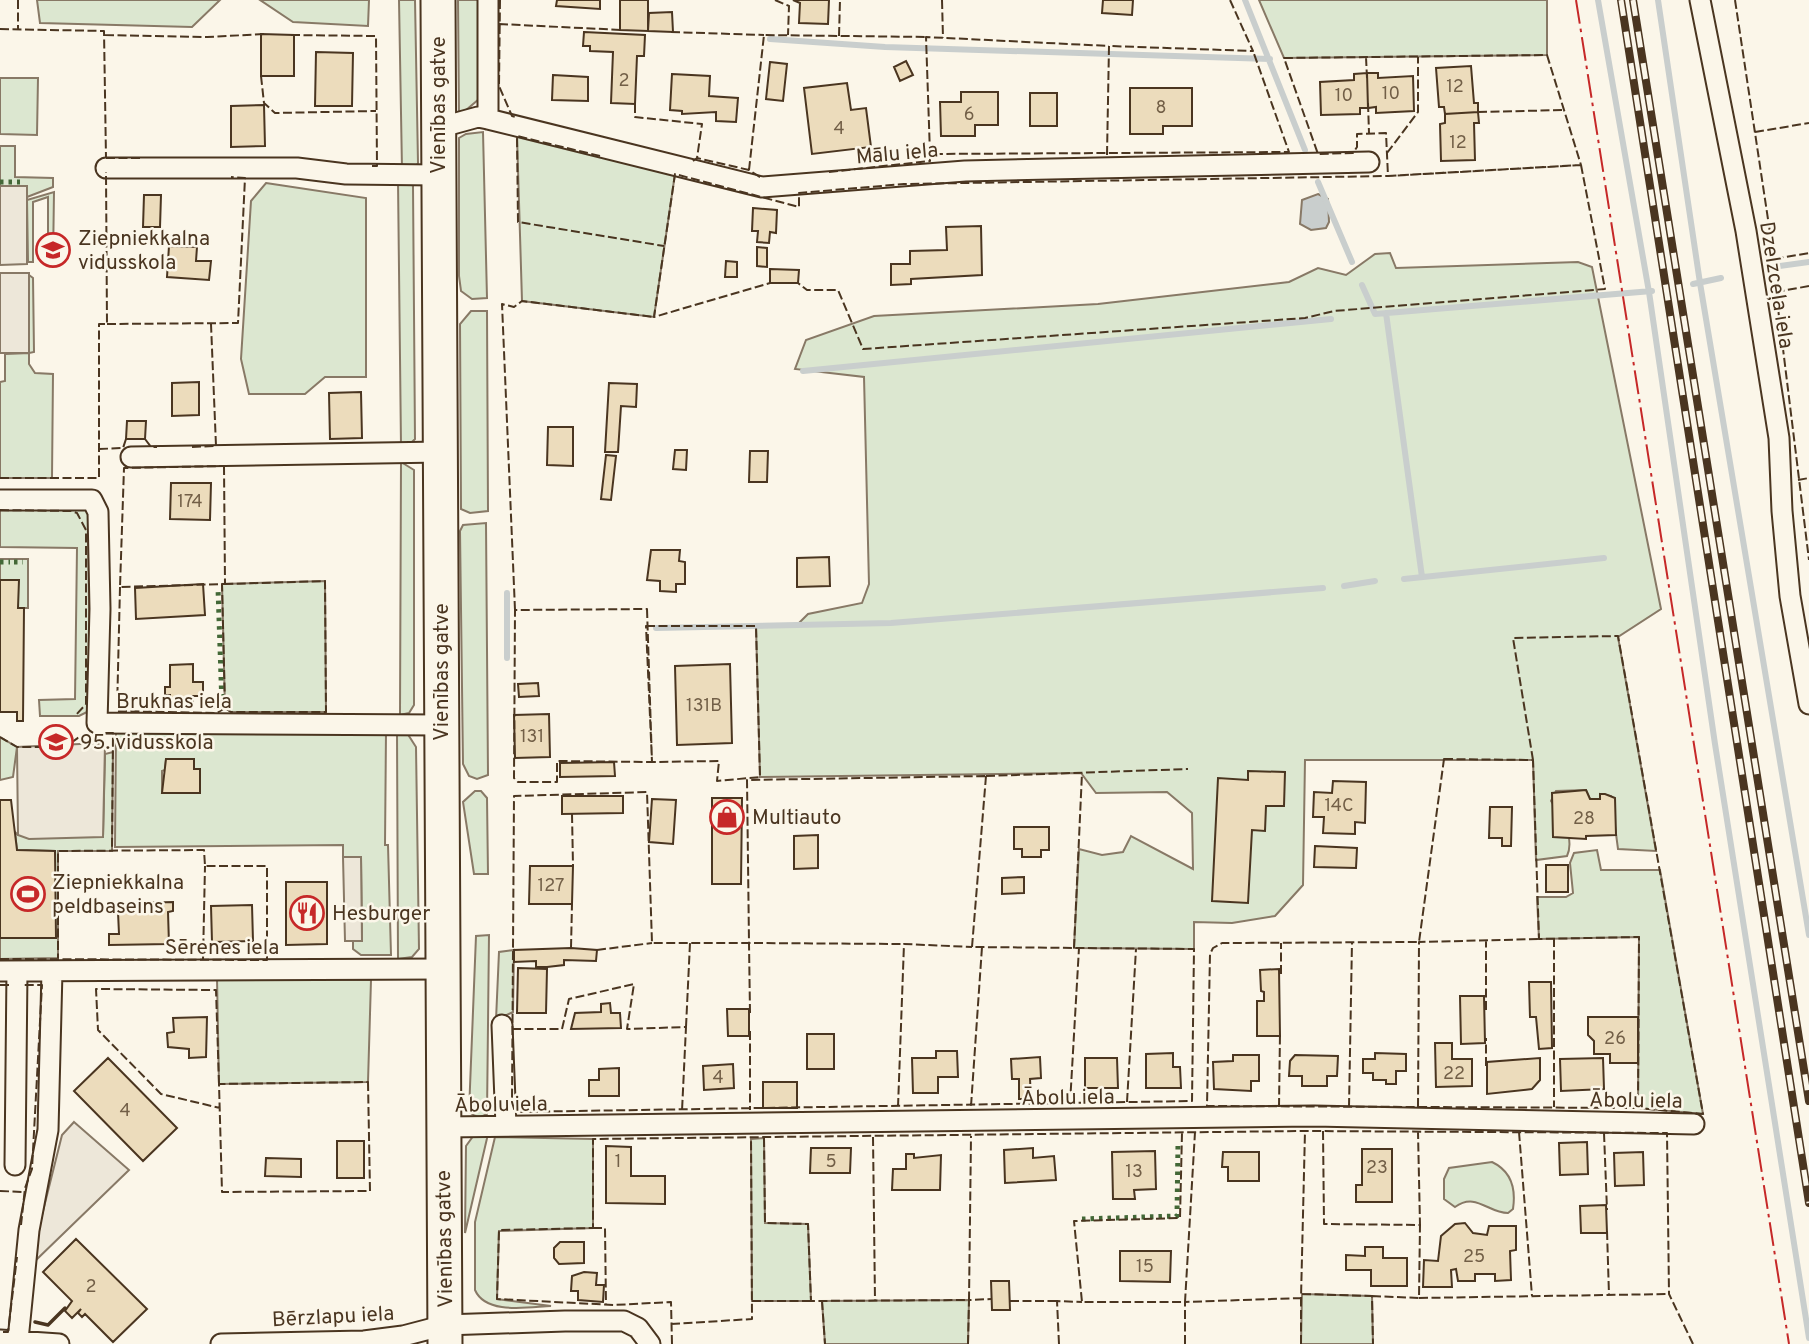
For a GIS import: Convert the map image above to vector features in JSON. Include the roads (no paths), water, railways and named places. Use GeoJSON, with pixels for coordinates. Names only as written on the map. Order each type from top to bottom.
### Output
{"type":"FeatureCollection","features":[{"type":"Feature","properties":{"kind":"highway","name":"Vienības gatve"},"geometry":{"type":"LineString","coordinates":[[438,0],[445,1334]]}},
{"type":"Feature","properties":{"kind":"street"},"geometry":{"type":"LineString","coordinates":[[488,0],[488,119]]}},
{"type":"Feature","properties":{"kind":"street","name":"Dzelzceļa iela"},"geometry":{"type":"LineString","coordinates":[[1700,0],[1746,230],[1779,438],[1790,596],[1809,704]]}},
{"type":"Feature","properties":{"kind":"street","name":"Mālu iela"},"geometry":{"type":"LineString","coordinates":[[438,128],[478,117],[762,187],[965,171],[1369,162]]}},
{"type":"Feature","properties":{"kind":"street"},"geometry":{"type":"LineString","coordinates":[[106,168],[297,168],[346,174],[438,175]]}},
{"type":"Feature","properties":{"kind":"street"},"geometry":{"type":"LineString","coordinates":[[131,457],[441,452]]}},
{"type":"Feature","properties":{"kind":"street","name":"Bruknas iela"},"geometry":{"type":"LineString","coordinates":[[0,500],[92,500],[98,512],[100,609],[97,723],[442,724]]}},
{"type":"Feature","properties":{"kind":"street","name":"Sērenes iela"},"geometry":{"type":"LineString","coordinates":[[8,971],[444,969]]}},
{"type":"Feature","properties":{"kind":"street"},"geometry":{"type":"LineString","coordinates":[[8,971],[15,1165]]}},
{"type":"Feature","properties":{"kind":"street"},"geometry":{"type":"LineString","coordinates":[[52,971],[48,1130],[9,1340],[59,1344]]}},
{"type":"Feature","properties":{"kind":"street"},"geometry":{"type":"LineString","coordinates":[[502,1025],[506,1126]]}},
{"type":"Feature","properties":{"kind":"street","name":"Ābolu iela"},"geometry":{"type":"LineString","coordinates":[[443,1127],[1314,1116],[1694,1124]]}},
{"type":"Feature","properties":{"kind":"street","name":"Bērzlapu iela"},"geometry":{"type":"LineString","coordinates":[[221,1344],[363,1341],[624,1321],[638,1328],[650,1344]]}},
{"type":"Feature","properties":{"kind":"waterway"},"geometry":{"type":"LineString","coordinates":[[1245,0],[1305,150]]}},
{"type":"Feature","properties":{"kind":"waterway"},"geometry":{"type":"LineString","coordinates":[[1598,0],[1649,292],[1715,744],[1809,1338]]}},
{"type":"Feature","properties":{"kind":"waterway"},"geometry":{"type":"LineString","coordinates":[[1658,0],[1700,283],[1809,935]]}},
{"type":"Feature","properties":{"kind":"waterway"},"geometry":{"type":"LineString","coordinates":[[770,39],[885,47],[1270,59]]}},
{"type":"Feature","properties":{"kind":"waterway"},"geometry":{"type":"LineString","coordinates":[[1318,182],[1352,262]]}},
{"type":"Feature","properties":{"kind":"waterway"},"geometry":{"type":"LineString","coordinates":[[1772,267],[1809,262]]}},
{"type":"Feature","properties":{"kind":"waterway"},"geometry":{"type":"LineString","coordinates":[[1693,284],[1721,278]]}},
{"type":"Feature","properties":{"kind":"waterway"},"geometry":{"type":"LineString","coordinates":[[1362,285],[1375,314],[1652,291]]}},
{"type":"Feature","properties":{"kind":"waterway"},"geometry":{"type":"LineString","coordinates":[[1386,313],[1422,577]]}},
{"type":"Feature","properties":{"kind":"waterway"},"geometry":{"type":"LineString","coordinates":[[803,371],[1331,319]]}},
{"type":"Feature","properties":{"kind":"waterway"},"geometry":{"type":"LineString","coordinates":[[1404,579],[1604,558]]}},
{"type":"Feature","properties":{"kind":"waterway"},"geometry":{"type":"LineString","coordinates":[[1344,586],[1375,581]]}},
{"type":"Feature","properties":{"kind":"waterway"},"geometry":{"type":"LineString","coordinates":[[656,628],[891,623],[1323,588]]}},
{"type":"Feature","properties":{"kind":"waterway"},"geometry":{"type":"LineString","coordinates":[[507,593],[507,658]]}},
{"type":"Feature","properties":{"kind":"railway"},"geometry":{"type":"LineString","coordinates":[[1621,0],[1809,1203]]}},
{"type":"Feature","properties":{"kind":"railway"},"geometry":{"type":"LineString","coordinates":[[1633,0],[1809,1101]]}},
{"type":"Feature","properties":{"kind":"place","name":"Ziepniekkalna vidusskola"},"geometry":{"type":"Point","coordinates":[53,250]}},
{"type":"Feature","properties":{"kind":"place","name":"95. vidusskola"},"geometry":{"type":"Point","coordinates":[56,742]}},
{"type":"Feature","properties":{"kind":"place","name":"Multiauto"},"geometry":{"type":"Point","coordinates":[727,817]}},
{"type":"Feature","properties":{"kind":"place","name":"Ziepniekkalna peldbaseins"},"geometry":{"type":"Point","coordinates":[28,894]}},
{"type":"Feature","properties":{"kind":"place","name":"Hesburger"},"geometry":{"type":"Point","coordinates":[307,913]}}]}
